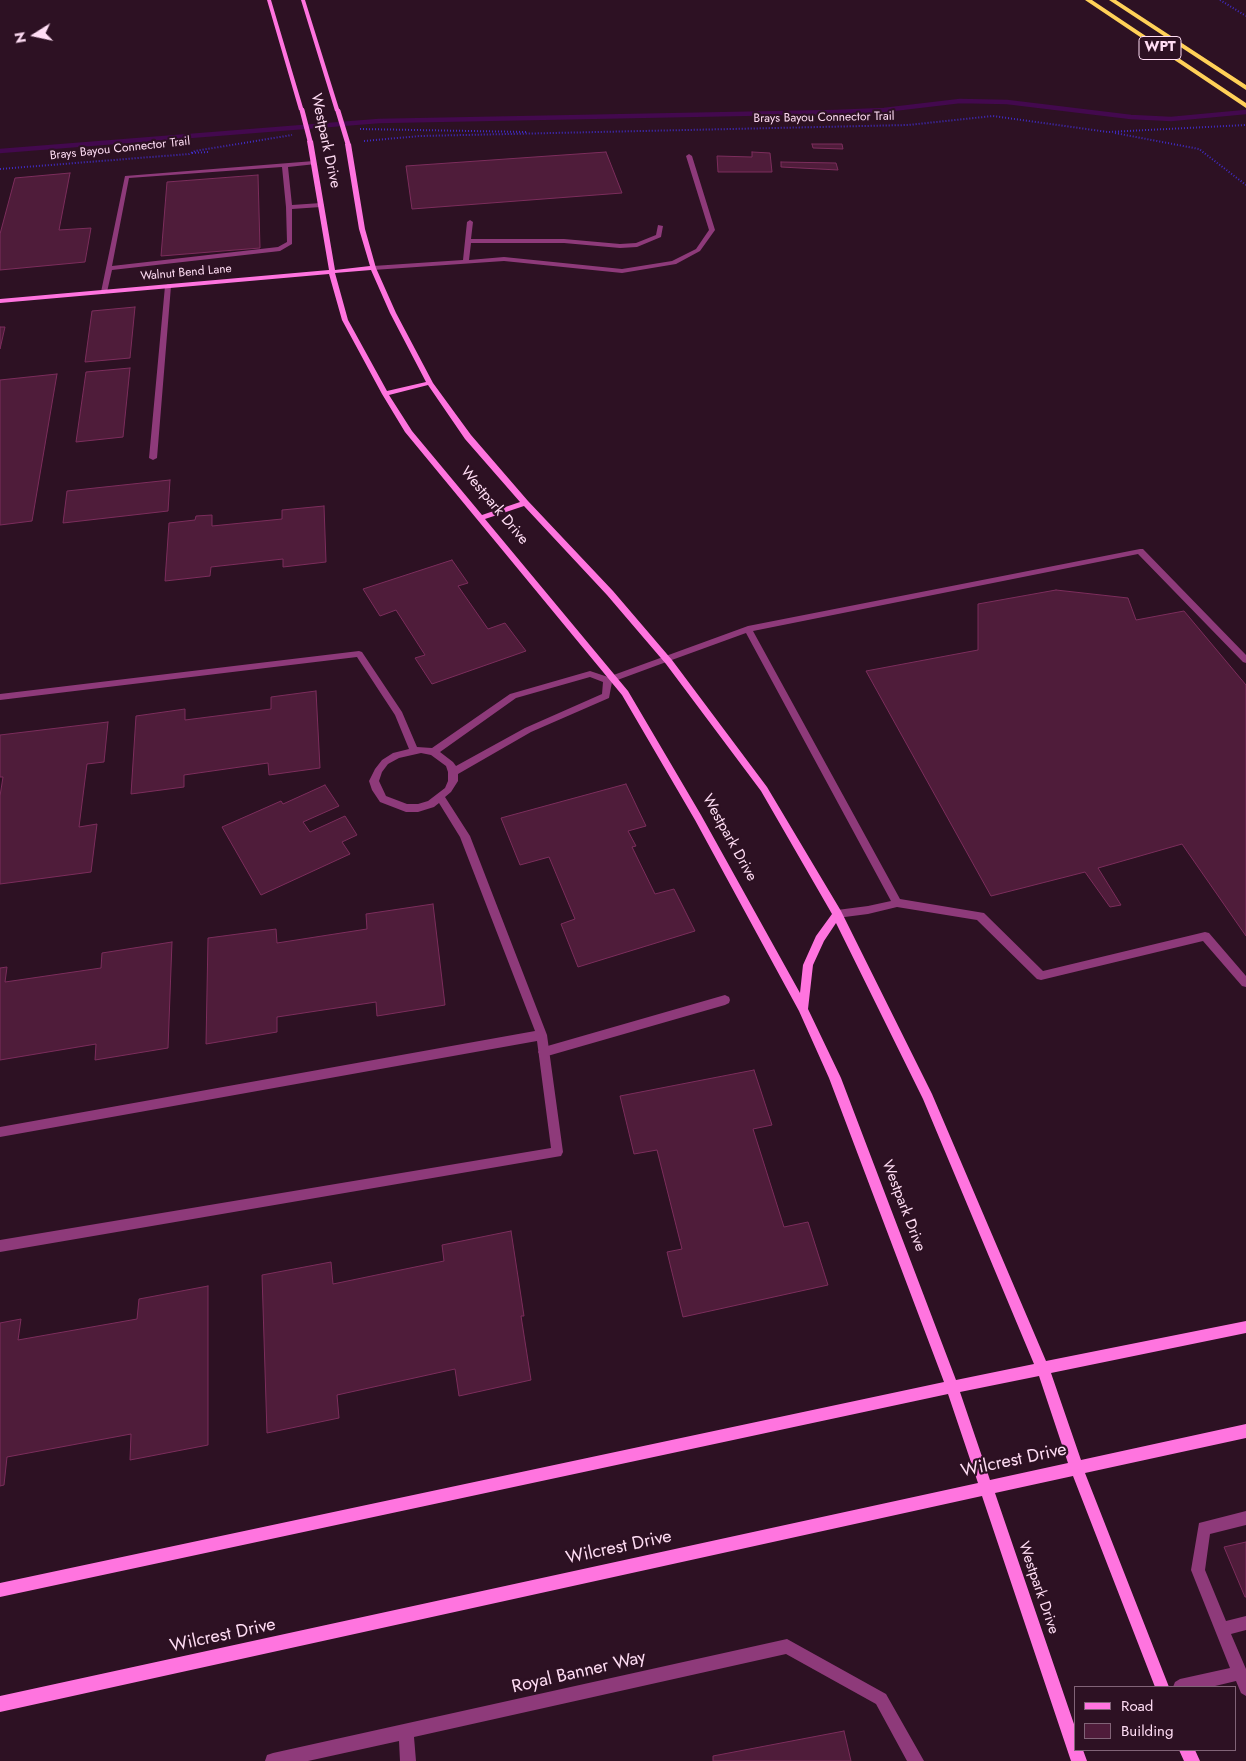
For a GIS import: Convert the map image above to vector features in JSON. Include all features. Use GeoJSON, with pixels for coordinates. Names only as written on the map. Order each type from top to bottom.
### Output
{"type":"FeatureCollection","features":[{"type":"Feature","properties":{"kind":"highway","name":"WPT"},"geometry":{"type":"LineString","coordinates":[[1088,0],[1246,106]]}},
{"type":"Feature","properties":{"kind":"highway","name":"WPT"},"geometry":{"type":"LineString","coordinates":[[1112,0],[1246,88]]}},
{"type":"Feature","properties":{"kind":"highway"},"geometry":{"type":"LineString","coordinates":[[1119,0],[1153,27]]}},
{"type":"Feature","properties":{"kind":"main road","name":"Westpark Drive"},"geometry":{"type":"LineString","coordinates":[[269,0],[310,141],[332,272],[345,320],[385,394],[409,432],[611,679],[625,693],[698,818],[803,1009],[835,1078],[952,1387],[1074,1747]]}},
{"type":"Feature","properties":{"kind":"main road","name":"Westpark Drive"},"geometry":{"type":"LineString","coordinates":[[303,0],[348,144],[362,229],[373,268],[392,313],[430,383],[468,437],[525,503],[610,593],[666,659],[764,789],[838,914],[928,1098],[1043,1369],[1076,1467],[1162,1686]]}},
{"type":"Feature","properties":{"kind":"main road","name":"Walnut Bend Lane"},"geometry":{"type":"LineString","coordinates":[[0,301],[373,268]]}},
{"type":"Feature","properties":{"kind":"main road"},"geometry":{"type":"LineString","coordinates":[[385,394],[430,383]]}},
{"type":"Feature","properties":{"kind":"main road"},"geometry":{"type":"LineString","coordinates":[[480,518],[525,503]]}},
{"type":"Feature","properties":{"kind":"main road"},"geometry":{"type":"LineString","coordinates":[[803,1009],[808,965],[820,939],[838,914]]}},
{"type":"Feature","properties":{"kind":"main road"},"geometry":{"type":"LineString","coordinates":[[0,1590],[952,1387],[1246,1327]]}},
{"type":"Feature","properties":{"kind":"main road","name":"Wilcrest Drive"},"geometry":{"type":"LineString","coordinates":[[0,1704],[1076,1467],[1245,1434]]}},
{"type":"Feature","properties":{"kind":"street"},"geometry":{"type":"LineString","coordinates":[[373,268],[504,259],[622,270],[674,263],[698,250],[712,230],[689,156]]}},
{"type":"Feature","properties":{"kind":"street"},"geometry":{"type":"LineString","coordinates":[[104,292],[127,177],[314,163]]}},
{"type":"Feature","properties":{"kind":"street"},"geometry":{"type":"LineString","coordinates":[[110,268],[280,249],[290,242],[285,165]]}},
{"type":"Feature","properties":{"kind":"street"},"geometry":{"type":"LineString","coordinates":[[289,207],[321,206]]}},
{"type":"Feature","properties":{"kind":"street"},"geometry":{"type":"LineString","coordinates":[[466,262],[470,222]]}},
{"type":"Feature","properties":{"kind":"street"},"geometry":{"type":"LineString","coordinates":[[468,241],[564,241],[620,246],[637,245],[659,236],[660,226]]}},
{"type":"Feature","properties":{"kind":"street"},"geometry":{"type":"LineString","coordinates":[[153,458],[168,286]]}},
{"type":"Feature","properties":{"kind":"street"},"geometry":{"type":"LineString","coordinates":[[433,752],[513,696],[590,674],[611,679],[748,629],[1140,551],[1246,660]]}},
{"type":"Feature","properties":{"kind":"street"},"geometry":{"type":"LineString","coordinates":[[748,629],[896,903]]}},
{"type":"Feature","properties":{"kind":"street"},"geometry":{"type":"LineString","coordinates":[[0,697],[359,654],[399,714],[414,751]]}},
{"type":"Feature","properties":{"kind":"street"},"geometry":{"type":"LineString","coordinates":[[453,772],[528,730],[606,696],[611,679]]}},
{"type":"Feature","properties":{"kind":"street"},"geometry":{"type":"LineString","coordinates":[[414,751],[433,752],[450,764],[453,772],[453,781],[441,798],[424,806],[406,808],[393,805],[383,799],[376,790],[374,781],[378,771],[385,762],[396,755],[414,751]]}},
{"type":"Feature","properties":{"kind":"street"},"geometry":{"type":"LineString","coordinates":[[0,1246],[557,1152],[542,1035],[465,836],[441,798]]}},
{"type":"Feature","properties":{"kind":"street"},"geometry":{"type":"LineString","coordinates":[[838,914],[868,910],[896,903],[980,916],[1041,976],[1205,936],[1246,983]]}},
{"type":"Feature","properties":{"kind":"street"},"geometry":{"type":"LineString","coordinates":[[544,1052],[724,1000]]}},
{"type":"Feature","properties":{"kind":"street"},"geometry":{"type":"LineString","coordinates":[[0,1132],[542,1035]]}},
{"type":"Feature","properties":{"kind":"street"},"geometry":{"type":"LineString","coordinates":[[1246,1518],[1204,1528],[1198,1570],[1246,1688]]}},
{"type":"Feature","properties":{"kind":"street"},"geometry":{"type":"LineString","coordinates":[[1222,1629],[1246,1623]]}},
{"type":"Feature","properties":{"kind":"street","name":"Royal Banner Way"},"geometry":{"type":"LineString","coordinates":[[273,1761],[787,1646],[881,1699],[916,1761]]}},
{"type":"Feature","properties":{"kind":"street"},"geometry":{"type":"LineString","coordinates":[[1184,1686],[1240,1673]]}},
{"type":"Feature","properties":{"kind":"street"},"geometry":{"type":"LineString","coordinates":[[406,1731],[408,1761]]}},
{"type":"Feature","properties":{"kind":"path"},"geometry":{"type":"LineString","coordinates":[[1220,0],[1246,16]]}},
{"type":"Feature","properties":{"kind":"path","name":"Brays Bayou Connector Trail"},"geometry":{"type":"LineString","coordinates":[[348,144],[374,138],[908,125],[993,116],[1108,132],[1199,150],[1246,184]]}},
{"type":"Feature","properties":{"kind":"path","name":"Brays Bayou Connector Trail"},"geometry":{"type":"LineString","coordinates":[[1108,132],[1246,125]]}},
{"type":"Feature","properties":{"kind":"path","name":"Brays Bayou Connector Trail"},"geometry":{"type":"LineString","coordinates":[[356,130],[511,131],[540,134]]}},
{"type":"Feature","properties":{"kind":"path","name":"Brays Bayou Connector Trail"},"geometry":{"type":"LineString","coordinates":[[0,169],[189,154],[194,151],[300,134]]}},
{"type":"Feature","properties":{"kind":"building"},"geometry":{"type":"Polygon","coordinates":[[[812,144],[842,144],[843,149],[813,148],[812,144]]]}},
{"type":"Feature","properties":{"kind":"building"},"geometry":{"type":"Polygon","coordinates":[[[606,152],[622,193],[412,209],[406,166],[606,152]]]}},
{"type":"Feature","properties":{"kind":"building"},"geometry":{"type":"Polygon","coordinates":[[[752,152],[770,153],[772,172],[718,172],[717,156],[752,157],[752,152]]]}},
{"type":"Feature","properties":{"kind":"building"},"geometry":{"type":"Polygon","coordinates":[[[781,162],[836,163],[838,170],[781,167],[781,162]]]}},
{"type":"Feature","properties":{"kind":"building"},"geometry":{"type":"Polygon","coordinates":[[[70,173],[59,230],[91,228],[85,262],[0,270],[0,234],[15,178],[70,173]]]}},
{"type":"Feature","properties":{"kind":"building"},"geometry":{"type":"Polygon","coordinates":[[[258,175],[260,248],[161,256],[167,182],[258,175]]]}},
{"type":"Feature","properties":{"kind":"building"},"geometry":{"type":"Polygon","coordinates":[[[135,307],[130,358],[85,362],[92,311],[135,307]]]}},
{"type":"Feature","properties":{"kind":"building"},"geometry":{"type":"Polygon","coordinates":[[[0,327],[5,327],[0,349],[0,327]]]}},
{"type":"Feature","properties":{"kind":"building"},"geometry":{"type":"Polygon","coordinates":[[[130,368],[123,437],[76,442],[86,372],[130,368]]]}},
{"type":"Feature","properties":{"kind":"building"},"geometry":{"type":"Polygon","coordinates":[[[57,374],[32,521],[0,525],[0,380],[57,374]]]}},
{"type":"Feature","properties":{"kind":"building"},"geometry":{"type":"Polygon","coordinates":[[[170,480],[168,511],[63,523],[67,491],[170,480]]]}},
{"type":"Feature","properties":{"kind":"building"},"geometry":{"type":"Polygon","coordinates":[[[324,506],[326,562],[283,567],[283,559],[211,567],[210,576],[165,581],[169,523],[195,520],[196,516],[212,515],[212,526],[282,519],[282,510],[324,506]]]}},
{"type":"Feature","properties":{"kind":"building"},"geometry":{"type":"Polygon","coordinates":[[[452,560],[468,583],[458,586],[488,629],[505,623],[526,651],[432,684],[415,658],[425,655],[396,610],[380,616],[363,589],[452,560]]]}},
{"type":"Feature","properties":{"kind":"building"},"geometry":{"type":"Polygon","coordinates":[[[1056,590],[1128,598],[1136,620],[1184,611],[1246,685],[1246,936],[1182,844],[1098,868],[1121,905],[1110,907],[1085,872],[991,896],[866,671],[978,650],[978,604],[1056,590]]]}},
{"type":"Feature","properties":{"kind":"building"},"geometry":{"type":"Polygon","coordinates":[[[316,691],[320,768],[269,775],[268,763],[184,775],[184,787],[131,794],[136,716],[185,709],[185,720],[271,709],[271,697],[316,691]]]}},
{"type":"Feature","properties":{"kind":"building"},"geometry":{"type":"Polygon","coordinates":[[[108,722],[104,762],[87,764],[79,827],[97,824],[91,872],[0,884],[0,796],[3,777],[0,777],[0,735],[108,722]]]}},
{"type":"Feature","properties":{"kind":"building"},"geometry":{"type":"Polygon","coordinates":[[[626,784],[646,826],[628,831],[636,846],[632,847],[655,894],[674,889],[695,931],[578,967],[561,924],[575,919],[549,857],[520,865],[501,818],[626,784]]]}},
{"type":"Feature","properties":{"kind":"building"},"geometry":{"type":"Polygon","coordinates":[[[325,785],[339,806],[303,822],[310,832],[345,816],[357,835],[342,842],[350,854],[261,895],[222,827],[281,801],[283,804],[325,785]]]}},
{"type":"Feature","properties":{"kind":"building"},"geometry":{"type":"Polygon","coordinates":[[[433,904],[445,1005],[377,1016],[376,1002],[277,1017],[277,1032],[206,1044],[208,938],[276,929],[277,943],[367,929],[366,914],[433,904]]]}},
{"type":"Feature","properties":{"kind":"building"},"geometry":{"type":"Polygon","coordinates":[[[172,942],[168,1048],[95,1060],[96,1044],[0,1060],[0,968],[7,967],[5,982],[101,968],[102,953],[172,942]]]}},
{"type":"Feature","properties":{"kind":"building"},"geometry":{"type":"Polygon","coordinates":[[[754,1070],[772,1125],[753,1129],[784,1227],[808,1222],[828,1285],[683,1317],[667,1252],[682,1249],[657,1150],[634,1154],[620,1096],[754,1070]]]}},
{"type":"Feature","properties":{"kind":"building"},"geometry":{"type":"Polygon","coordinates":[[[511,1231],[524,1316],[521,1316],[531,1380],[459,1396],[455,1369],[337,1395],[339,1418],[267,1433],[262,1275],[331,1262],[333,1284],[444,1261],[442,1245],[511,1231]]]}},
{"type":"Feature","properties":{"kind":"building"},"geometry":{"type":"Polygon","coordinates":[[[208,1286],[208,1445],[130,1460],[131,1434],[7,1457],[4,1485],[0,1486],[0,1323],[21,1319],[18,1340],[137,1319],[139,1299],[208,1286]]]}},
{"type":"Feature","properties":{"kind":"building"},"geometry":{"type":"Polygon","coordinates":[[[1246,1542],[1246,1597],[1245,1597],[1224,1547],[1246,1542]]]}},
{"type":"Feature","properties":{"kind":"building"},"geometry":{"type":"Polygon","coordinates":[[[844,1731],[851,1761],[713,1761],[713,1756],[844,1731]]]}},
{"type":"Feature","properties":{"kind":"waterway"},"geometry":{"type":"LineString","coordinates":[[0,151],[379,121],[836,112],[884,110],[960,101],[1007,102],[1131,117],[1171,119],[1246,112]]}}]}
